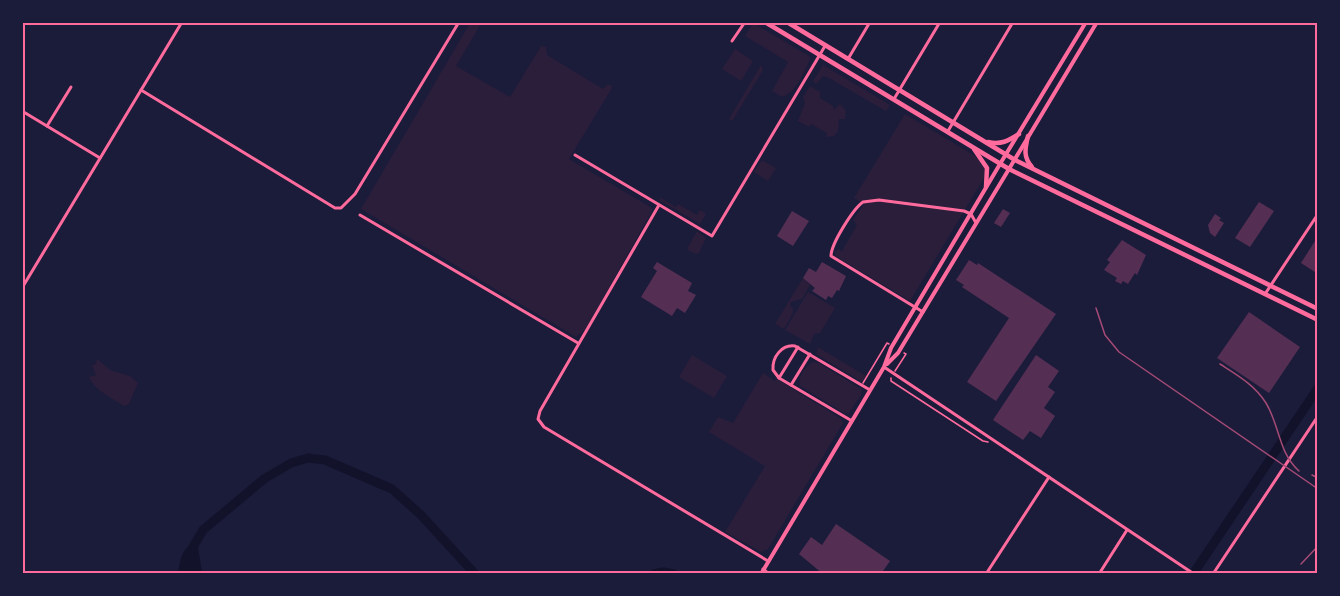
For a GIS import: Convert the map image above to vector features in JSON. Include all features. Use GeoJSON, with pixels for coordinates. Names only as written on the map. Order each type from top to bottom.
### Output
{"type":"FeatureCollection","features":[{"type":"Feature","properties":{"kind":"main road"},"geometry":{"type":"LineString","coordinates":[[765,22],[1009,169],[1316,319],[1317,310],[1006,155],[787,22]]}},
{"type":"Feature","properties":{"kind":"main road"},"geometry":{"type":"LineString","coordinates":[[981,140],[998,144],[1009,141],[1019,134]]}},
{"type":"Feature","properties":{"kind":"main road"},"geometry":{"type":"LineString","coordinates":[[1028,136],[1025,157],[1034,169]]}},
{"type":"Feature","properties":{"kind":"main road"},"geometry":{"type":"LineString","coordinates":[[972,146],[987,168],[986,187]]}},
{"type":"Feature","properties":{"kind":"main road"},"geometry":{"type":"LineString","coordinates":[[1208,266],[1212,257]]}},
{"type":"Feature","properties":{"kind":"street"},"geometry":{"type":"LineString","coordinates":[[22,288],[182,22]]}},
{"type":"Feature","properties":{"kind":"street"},"geometry":{"type":"LineString","coordinates":[[141,90],[335,208],[341,208],[355,194],[459,22]]}},
{"type":"Feature","properties":{"kind":"street"},"geometry":{"type":"LineString","coordinates":[[732,41],[745,22]]}},
{"type":"Feature","properties":{"kind":"street"},"geometry":{"type":"LineString","coordinates":[[848,60],[870,22]]}},
{"type":"Feature","properties":{"kind":"street"},"geometry":{"type":"LineString","coordinates":[[894,99],[940,22]]}},
{"type":"Feature","properties":{"kind":"street"},"geometry":{"type":"LineString","coordinates":[[948,131],[1013,22]]}},
{"type":"Feature","properties":{"kind":"street"},"geometry":{"type":"LineString","coordinates":[[769,573],[762,571],[884,367],[891,348],[929,283],[1086,22]]}},
{"type":"Feature","properties":{"kind":"street"},"geometry":{"type":"LineString","coordinates":[[884,367],[898,353],[1097,22]]}},
{"type":"Feature","properties":{"kind":"street"},"geometry":{"type":"LineString","coordinates":[[576,155],[712,236],[825,46]]}},
{"type":"Feature","properties":{"kind":"street"},"geometry":{"type":"LineString","coordinates":[[47,126],[71,87]]}},
{"type":"Feature","properties":{"kind":"street"},"geometry":{"type":"LineString","coordinates":[[22,111],[100,158]]}},
{"type":"Feature","properties":{"kind":"street"},"geometry":{"type":"LineString","coordinates":[[922,312],[831,256],[832,247],[851,215],[860,204],[872,200],[964,211],[971,214],[976,222]]}},
{"type":"Feature","properties":{"kind":"street"},"geometry":{"type":"LineString","coordinates":[[659,205],[540,411],[538,419],[541,424],[768,561]]}},
{"type":"Feature","properties":{"kind":"street"},"geometry":{"type":"LineString","coordinates":[[1265,294],[1317,214]]}},
{"type":"Feature","properties":{"kind":"street"},"geometry":{"type":"LineString","coordinates":[[360,215],[579,344]]}},
{"type":"Feature","properties":{"kind":"street"},"geometry":{"type":"LineString","coordinates":[[929,283],[937,288]]}},
{"type":"Feature","properties":{"kind":"street"},"geometry":{"type":"LineString","coordinates":[[852,421],[779,378],[773,367],[774,360],[780,351],[789,345],[798,347],[870,390]]}},
{"type":"Feature","properties":{"kind":"street"},"geometry":{"type":"LineString","coordinates":[[779,378],[798,347]]}},
{"type":"Feature","properties":{"kind":"street"},"geometry":{"type":"LineString","coordinates":[[791,385],[810,354]]}},
{"type":"Feature","properties":{"kind":"street"},"geometry":{"type":"LineString","coordinates":[[884,367],[1194,573]]}},
{"type":"Feature","properties":{"kind":"street"},"geometry":{"type":"LineString","coordinates":[[1213,573],[1317,416]]}},
{"type":"Feature","properties":{"kind":"street"},"geometry":{"type":"LineString","coordinates":[[986,573],[1049,477]]}},
{"type":"Feature","properties":{"kind":"street"},"geometry":{"type":"LineString","coordinates":[[1099,573],[1127,530]]}},
{"type":"Feature","properties":{"kind":"shaded area"},"geometry":{"type":"Polygon","coordinates":[[[482,22],[456,66],[510,97],[541,46],[546,47],[547,55],[603,89],[611,85],[612,88],[569,159],[652,208],[585,330],[576,337],[361,209],[470,23],[482,22]]]}},
{"type":"Feature","properties":{"kind":"shaded area"},"geometry":{"type":"Polygon","coordinates":[[[753,23],[809,56],[810,59],[799,81],[792,91],[782,97],[772,91],[788,62],[745,36],[753,23]]]}},
{"type":"Feature","properties":{"kind":"shaded area"},"geometry":{"type":"Polygon","coordinates":[[[735,49],[753,61],[741,81],[722,69],[735,49]]]}},
{"type":"Feature","properties":{"kind":"shaded area"},"geometry":{"type":"Polygon","coordinates":[[[761,65],[763,70],[732,121],[729,119],[761,65]]]}},
{"type":"Feature","properties":{"kind":"shaded area"},"geometry":{"type":"Polygon","coordinates":[[[823,65],[890,105],[886,111],[823,76],[816,84],[813,81],[823,65]]]}},
{"type":"Feature","properties":{"kind":"shaded area"},"geometry":{"type":"Polygon","coordinates":[[[810,86],[820,92],[820,98],[833,106],[834,110],[840,104],[846,111],[845,119],[839,119],[838,131],[834,136],[826,137],[827,133],[811,124],[809,127],[798,121],[805,103],[803,97],[810,86]]]}},
{"type":"Feature","properties":{"kind":"shaded area"},"geometry":{"type":"Polygon","coordinates":[[[905,114],[987,163],[990,168],[910,301],[835,256],[835,251],[839,249],[842,251],[857,225],[853,220],[864,204],[854,198],[905,114]]]}},
{"type":"Feature","properties":{"kind":"shaded area"},"geometry":{"type":"Polygon","coordinates":[[[762,160],[776,168],[768,181],[754,172],[762,160]]]}},
{"type":"Feature","properties":{"kind":"shaded area"},"geometry":{"type":"Polygon","coordinates":[[[661,198],[676,207],[678,204],[697,215],[700,210],[706,214],[700,224],[659,200],[661,198]]]}},
{"type":"Feature","properties":{"kind":"shaded area"},"geometry":{"type":"Polygon","coordinates":[[[697,231],[706,238],[699,253],[696,254],[688,250],[688,247],[697,231]]]}},
{"type":"Feature","properties":{"kind":"shaded area"},"geometry":{"type":"Polygon","coordinates":[[[803,278],[810,285],[802,299],[791,302],[793,313],[784,329],[775,324],[803,278]]]}},
{"type":"Feature","properties":{"kind":"shaded area"},"geometry":{"type":"Polygon","coordinates":[[[808,292],[835,308],[820,333],[814,334],[810,344],[785,330],[808,292]]]}},
{"type":"Feature","properties":{"kind":"shaded area"},"geometry":{"type":"Polygon","coordinates":[[[818,347],[866,376],[862,382],[816,354],[818,347]]]}},
{"type":"Feature","properties":{"kind":"shaded area"},"geometry":{"type":"Polygon","coordinates":[[[692,355],[727,376],[714,398],[679,377],[692,355]]]}},
{"type":"Feature","properties":{"kind":"shaded area"},"geometry":{"type":"Polygon","coordinates":[[[97,359],[110,370],[130,376],[138,383],[129,404],[124,406],[104,394],[92,382],[89,377],[96,375],[92,365],[96,364],[97,359]]]}},
{"type":"Feature","properties":{"kind":"shaded area"},"geometry":{"type":"Polygon","coordinates":[[[813,362],[819,363],[861,389],[861,395],[849,413],[844,413],[800,386],[802,372],[813,362]]]}},
{"type":"Feature","properties":{"kind":"shaded area"},"geometry":{"type":"Polygon","coordinates":[[[763,373],[775,381],[777,379],[840,418],[843,423],[768,549],[761,552],[725,532],[765,466],[709,432],[718,417],[733,423],[763,373]]]}},
{"type":"Feature","properties":{"kind":"shaded area"},"geometry":{"type":"Polygon","coordinates":[[[193,544],[198,547],[202,573],[178,573],[184,552],[193,544]]]}},
{"type":"Feature","properties":{"kind":"building"},"geometry":{"type":"Polygon","coordinates":[[[1259,202],[1274,211],[1250,247],[1235,238],[1259,202]]]}},
{"type":"Feature","properties":{"kind":"building"},"geometry":{"type":"Polygon","coordinates":[[[1003,209],[1010,213],[1001,227],[994,223],[1003,209]]]}},
{"type":"Feature","properties":{"kind":"building"},"geometry":{"type":"Polygon","coordinates":[[[792,211],[809,221],[793,246],[777,236],[792,211]]]}},
{"type":"Feature","properties":{"kind":"building"},"geometry":{"type":"Polygon","coordinates":[[[1215,214],[1224,223],[1215,237],[1210,233],[1208,225],[1215,214]]]}},
{"type":"Feature","properties":{"kind":"building"},"geometry":{"type":"Polygon","coordinates":[[[1122,240],[1146,255],[1137,275],[1135,273],[1128,284],[1115,281],[1117,278],[1104,270],[1110,262],[1107,260],[1122,240]]]}},
{"type":"Feature","properties":{"kind":"building"},"geometry":{"type":"Polygon","coordinates":[[[1315,241],[1318,243],[1318,274],[1301,263],[1315,241]]]}},
{"type":"Feature","properties":{"kind":"building"},"geometry":{"type":"Polygon","coordinates":[[[969,260],[977,265],[978,263],[1056,314],[996,401],[967,382],[1009,318],[962,287],[964,285],[956,280],[969,260]]]}},
{"type":"Feature","properties":{"kind":"building"},"geometry":{"type":"Polygon","coordinates":[[[657,262],[692,283],[688,291],[696,295],[685,313],[677,308],[672,316],[641,297],[657,271],[653,268],[657,262]]]}},
{"type":"Feature","properties":{"kind":"building"},"geometry":{"type":"Polygon","coordinates":[[[822,262],[846,276],[839,291],[837,290],[832,298],[828,296],[826,300],[812,291],[815,288],[803,278],[809,268],[816,272],[822,262]]]}},
{"type":"Feature","properties":{"kind":"building"},"geometry":{"type":"Polygon","coordinates":[[[1249,312],[1300,347],[1269,393],[1217,358],[1249,312]]]}},
{"type":"Feature","properties":{"kind":"building"},"geometry":{"type":"Polygon","coordinates":[[[1036,355],[1059,371],[1048,387],[1055,392],[1044,408],[1055,416],[1041,438],[1030,431],[1023,440],[993,420],[1036,355]]]}},
{"type":"Feature","properties":{"kind":"building"},"geometry":{"type":"Polygon","coordinates":[[[836,524],[890,561],[881,574],[823,574],[799,554],[811,537],[822,545],[836,524]]]}},
{"type":"Feature","properties":{"kind":"waterway"},"geometry":{"type":"LineString","coordinates":[[1193,574],[1318,388]]}},
{"type":"Feature","properties":{"kind":"waterway"},"geometry":{"type":"LineString","coordinates":[[191,574],[190,552],[203,530],[264,479],[291,463],[308,458],[325,460],[392,489],[421,515],[475,574]]}},
{"type":"Feature","properties":{"kind":"waterway"},"geometry":{"type":"LineString","coordinates":[[654,574],[663,572],[674,574]]}},
{"type":"Feature","properties":{"kind":"railway"},"geometry":{"type":"LineString","coordinates":[[1096,308],[1105,335],[1119,352],[1318,489]]}},
{"type":"Feature","properties":{"kind":"railway"},"geometry":{"type":"LineString","coordinates":[[1220,364],[1245,381],[1262,397],[1271,412],[1287,456],[1299,471]]}},
{"type":"Feature","properties":{"kind":"railway"},"geometry":{"type":"LineString","coordinates":[[1312,475],[1318,478]]}},
{"type":"Feature","properties":{"kind":"railway"},"geometry":{"type":"LineString","coordinates":[[1301,564],[1318,546]]}}]}
